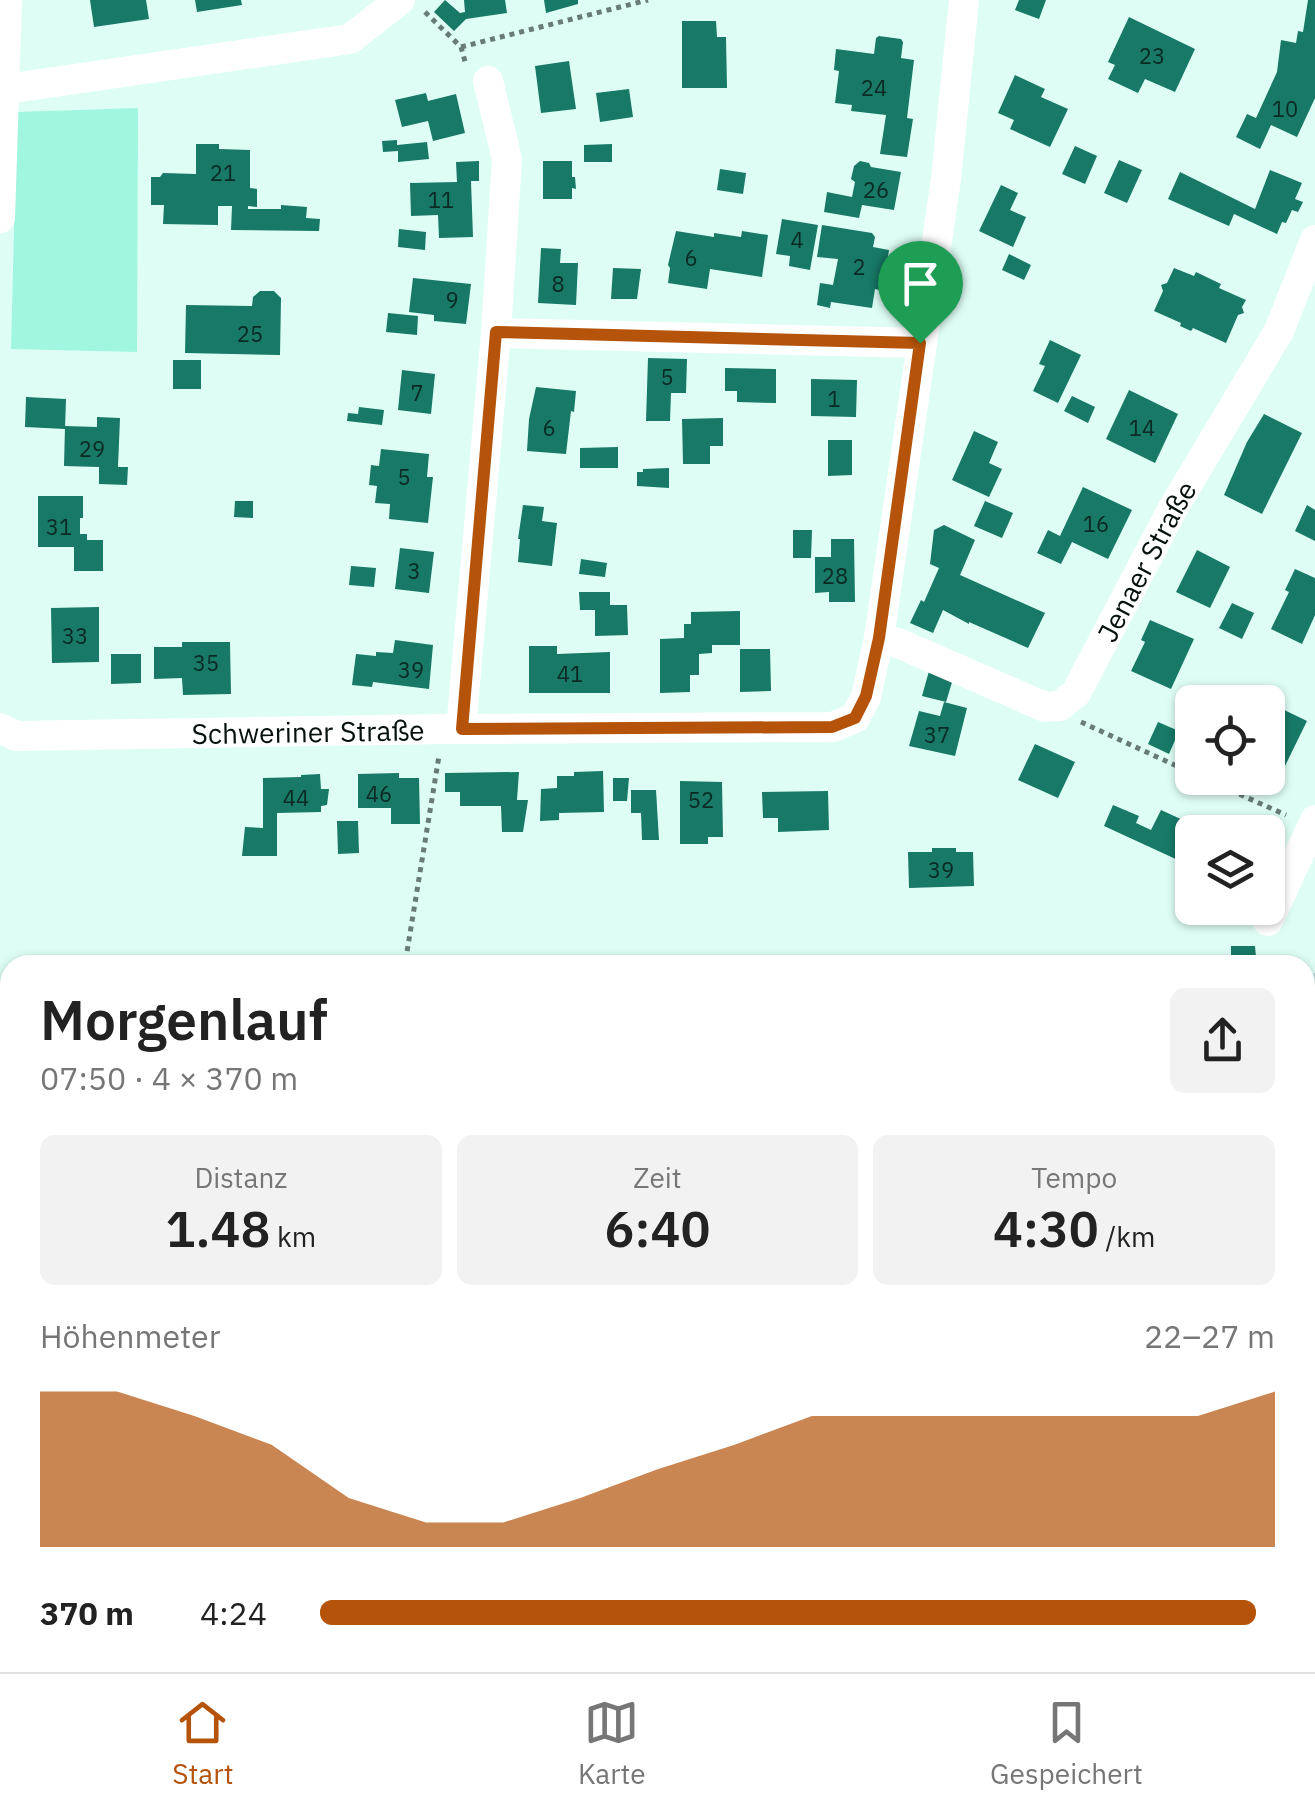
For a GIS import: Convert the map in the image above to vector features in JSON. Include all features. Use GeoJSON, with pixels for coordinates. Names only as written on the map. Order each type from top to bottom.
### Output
{"type":"FeatureCollection","features":[{"type":"Feature","properties":{"kind":"street"},"geometry":{"type":"LineString","coordinates":[[0,218],[7,0]]}},
{"type":"Feature","properties":{"kind":"street"},"geometry":{"type":"LineString","coordinates":[[964,0],[946,179],[879,638],[898,642],[1045,707],[1060,706]]}},
{"type":"Feature","properties":{"kind":"street"},"geometry":{"type":"LineString","coordinates":[[2,90],[350,40],[412,6]]}},
{"type":"Feature","properties":{"kind":"street"},"geometry":{"type":"LineString","coordinates":[[453,729],[496,332],[506,159],[488,81]]}},
{"type":"Feature","properties":{"kind":"street","name":"Jenaer Straße"},"geometry":{"type":"LineString","coordinates":[[1060,706],[1076,693],[1172,510],[1279,331],[1315,240]]}},
{"type":"Feature","properties":{"kind":"street"},"geometry":{"type":"LineString","coordinates":[[496,332],[920,343]]}},
{"type":"Feature","properties":{"kind":"street","name":"Schweriner Straße"},"geometry":{"type":"LineString","coordinates":[[0,728],[16,736],[832,727],[855,718],[866,696],[879,638]]}},
{"type":"Feature","properties":{"kind":"street"},"geometry":{"type":"LineString","coordinates":[[1285,884],[1313,824]]}},
{"type":"Feature","properties":{"kind":"path"},"geometry":{"type":"LineString","coordinates":[[412,6],[462,47],[648,0]]}},
{"type":"Feature","properties":{"kind":"path"},"geometry":{"type":"LineString","coordinates":[[1060,706],[1065,715],[1175,765]]}},
{"type":"Feature","properties":{"kind":"path"},"geometry":{"type":"LineString","coordinates":[[407,955],[453,729]]}},
{"type":"Feature","properties":{"kind":"path"},"geometry":{"type":"LineString","coordinates":[[1243,795],[1313,824]]}},
{"type":"Feature","properties":{"kind":"green space"},"geometry":{"type":"Polygon","coordinates":[[[138,108],[137,352],[11,349],[17,112],[138,108]]]}},
{"type":"Feature","properties":{"kind":"building"},"geometry":{"type":"Polygon","coordinates":[[[90,0],[146,0],[149,19],[94,27],[90,0]]]}},
{"type":"Feature","properties":{"kind":"building"},"geometry":{"type":"Polygon","coordinates":[[[195,0],[241,0],[242,5],[197,12],[195,0]]]}},
{"type":"Feature","properties":{"kind":"building"},"geometry":{"type":"Polygon","coordinates":[[[445,0],[460,13],[465,12],[464,0],[505,0],[507,13],[466,19],[454,31],[434,12],[445,0]]]}},
{"type":"Feature","properties":{"kind":"building"},"geometry":{"type":"Polygon","coordinates":[[[544,0],[578,0],[578,4],[546,13],[544,0]]]}},
{"type":"Feature","properties":{"kind":"building"},"geometry":{"type":"Polygon","coordinates":[[[1019,0],[1046,0],[1039,19],[1015,10],[1019,0]]]}},
{"type":"Feature","properties":{"kind":"building"},"geometry":{"type":"Polygon","coordinates":[[[1308,0],[1315,0],[1315,98],[1297,137],[1271,125],[1260,149],[1236,137],[1247,114],[1256,118],[1277,72],[1281,40],[1296,43],[1298,31],[1303,32],[1308,0]]]}},
{"type":"Feature","properties":{"kind":"building"},"geometry":{"type":"Polygon","coordinates":[[[1129,17],[1195,49],[1175,92],[1145,79],[1138,93],[1108,79],[1115,65],[1108,62],[1129,17]]]}},
{"type":"Feature","properties":{"kind":"building"},"geometry":{"type":"Polygon","coordinates":[[[682,21],[716,21],[717,37],[726,37],[727,88],[682,88],[682,21]]]}},
{"type":"Feature","properties":{"kind":"building"},"geometry":{"type":"Polygon","coordinates":[[[879,36],[901,39],[901,58],[914,60],[907,118],[913,119],[907,157],[880,154],[886,115],[851,111],[852,105],[835,103],[839,71],[834,70],[836,49],[874,54],[879,36]]]}},
{"type":"Feature","properties":{"kind":"building"},"geometry":{"type":"Polygon","coordinates":[[[569,61],[576,109],[541,113],[535,66],[569,61]]]}},
{"type":"Feature","properties":{"kind":"building"},"geometry":{"type":"Polygon","coordinates":[[[1015,75],[1045,89],[1041,97],[1068,109],[1050,147],[1010,129],[1014,120],[998,113],[1015,75]]]}},
{"type":"Feature","properties":{"kind":"building"},"geometry":{"type":"Polygon","coordinates":[[[629,89],[633,117],[600,122],[596,93],[629,89]]]}},
{"type":"Feature","properties":{"kind":"building"},"geometry":{"type":"Polygon","coordinates":[[[426,93],[428,101],[456,94],[465,133],[433,141],[428,121],[402,127],[395,100],[426,93]]]}},
{"type":"Feature","properties":{"kind":"building"},"geometry":{"type":"Polygon","coordinates":[[[397,140],[397,145],[427,142],[429,159],[398,162],[398,151],[383,152],[382,141],[397,140]]]}},
{"type":"Feature","properties":{"kind":"building"},"geometry":{"type":"Polygon","coordinates":[[[196,144],[250,150],[250,188],[257,189],[257,207],[248,209],[307,207],[306,218],[320,219],[319,231],[231,230],[232,206],[218,206],[218,225],[163,224],[164,205],[151,205],[151,177],[163,173],[196,174],[196,144]]]}},
{"type":"Feature","properties":{"kind":"building"},"geometry":{"type":"Polygon","coordinates":[[[612,144],[612,162],[584,162],[584,145],[612,144]]]}},
{"type":"Feature","properties":{"kind":"building"},"geometry":{"type":"Polygon","coordinates":[[[1075,146],[1097,156],[1085,184],[1062,174],[1075,146]]]}},
{"type":"Feature","properties":{"kind":"building"},"geometry":{"type":"Polygon","coordinates":[[[1119,160],[1142,170],[1127,203],[1104,193],[1119,160]]]}},
{"type":"Feature","properties":{"kind":"building"},"geometry":{"type":"Polygon","coordinates":[[[479,161],[479,181],[471,181],[473,237],[439,238],[438,215],[411,216],[410,183],[457,182],[456,162],[479,161]]]}},
{"type":"Feature","properties":{"kind":"building"},"geometry":{"type":"Polygon","coordinates":[[[543,161],[572,161],[576,189],[572,188],[572,199],[543,199],[543,161]]]}},
{"type":"Feature","properties":{"kind":"building"},"geometry":{"type":"Polygon","coordinates":[[[860,161],[901,172],[894,210],[862,205],[859,218],[824,212],[827,192],[852,197],[855,182],[851,179],[854,166],[860,161]]]}},
{"type":"Feature","properties":{"kind":"building"},"geometry":{"type":"Polygon","coordinates":[[[720,169],[746,173],[743,194],[717,190],[720,169]]]}},
{"type":"Feature","properties":{"kind":"building"},"geometry":{"type":"Polygon","coordinates":[[[1270,170],[1302,183],[1295,199],[1303,202],[1298,212],[1292,210],[1286,223],[1282,222],[1277,234],[1234,214],[1229,226],[1168,199],[1180,172],[1255,209],[1270,170]]]}},
{"type":"Feature","properties":{"kind":"building"},"geometry":{"type":"Polygon","coordinates":[[[1001,185],[1018,193],[1010,210],[1026,217],[1013,247],[979,231],[1001,185]]]}},
{"type":"Feature","properties":{"kind":"building"},"geometry":{"type":"Polygon","coordinates":[[[782,219],[818,225],[810,270],[789,266],[790,256],[776,254],[782,219]]]}},
{"type":"Feature","properties":{"kind":"building"},"geometry":{"type":"Polygon","coordinates":[[[822,225],[872,233],[873,247],[889,250],[883,291],[875,289],[872,308],[831,302],[830,308],[817,305],[820,283],[833,285],[838,259],[817,257],[822,225]]]}},
{"type":"Feature","properties":{"kind":"building"},"geometry":{"type":"Polygon","coordinates":[[[399,229],[426,232],[425,250],[398,247],[399,229]]]}},
{"type":"Feature","properties":{"kind":"building"},"geometry":{"type":"Polygon","coordinates":[[[676,231],[714,237],[714,233],[741,237],[742,231],[768,235],[762,277],[710,269],[707,289],[668,283],[676,231]]]}},
{"type":"Feature","properties":{"kind":"building"},"geometry":{"type":"Polygon","coordinates":[[[541,248],[561,249],[560,263],[578,263],[576,305],[538,303],[541,248]]]}},
{"type":"Feature","properties":{"kind":"building"},"geometry":{"type":"Polygon","coordinates":[[[1009,254],[1031,265],[1024,280],[1002,270],[1009,254]]]}},
{"type":"Feature","properties":{"kind":"building"},"geometry":{"type":"Polygon","coordinates":[[[613,268],[641,269],[637,299],[611,299],[613,268]]]}},
{"type":"Feature","properties":{"kind":"building"},"geometry":{"type":"Polygon","coordinates":[[[1174,268],[1194,276],[1196,272],[1246,300],[1244,313],[1238,315],[1226,343],[1193,328],[1191,331],[1154,311],[1163,291],[1161,285],[1167,283],[1174,268]]]}},
{"type":"Feature","properties":{"kind":"building"},"geometry":{"type":"Polygon","coordinates":[[[413,278],[471,284],[466,324],[434,321],[434,315],[409,312],[413,278]]]}},
{"type":"Feature","properties":{"kind":"building"},"geometry":{"type":"Polygon","coordinates":[[[260,291],[274,291],[281,298],[280,355],[185,353],[186,305],[252,306],[253,297],[260,291]]]}},
{"type":"Feature","properties":{"kind":"building"},"geometry":{"type":"Polygon","coordinates":[[[388,313],[418,316],[417,335],[386,332],[388,313]]]}},
{"type":"Feature","properties":{"kind":"building"},"geometry":{"type":"Polygon","coordinates":[[[1050,340],[1081,355],[1058,403],[1033,391],[1045,366],[1039,364],[1050,340]]]}},
{"type":"Feature","properties":{"kind":"building"},"geometry":{"type":"Polygon","coordinates":[[[648,358],[687,359],[686,393],[671,393],[670,421],[646,421],[648,358]]]}},
{"type":"Feature","properties":{"kind":"building"},"geometry":{"type":"Polygon","coordinates":[[[173,360],[201,360],[201,389],[173,389],[173,360]]]}},
{"type":"Feature","properties":{"kind":"building"},"geometry":{"type":"Polygon","coordinates":[[[725,368],[776,369],[776,403],[737,402],[737,391],[725,391],[725,368]]]}},
{"type":"Feature","properties":{"kind":"building"},"geometry":{"type":"Polygon","coordinates":[[[402,370],[435,374],[431,414],[398,410],[402,370]]]}},
{"type":"Feature","properties":{"kind":"building"},"geometry":{"type":"Polygon","coordinates":[[[811,379],[857,380],[856,417],[811,416],[811,379]]]}},
{"type":"Feature","properties":{"kind":"building"},"geometry":{"type":"Polygon","coordinates":[[[536,387],[576,391],[566,454],[527,451],[536,387]]]}},
{"type":"Feature","properties":{"kind":"building"},"geometry":{"type":"Polygon","coordinates":[[[1129,390],[1178,414],[1155,463],[1106,439],[1129,390]]]}},
{"type":"Feature","properties":{"kind":"building"},"geometry":{"type":"Polygon","coordinates":[[[1072,396],[1095,407],[1088,423],[1064,411],[1072,396]]]}},
{"type":"Feature","properties":{"kind":"building"},"geometry":{"type":"Polygon","coordinates":[[[26,397],[66,399],[65,429],[25,427],[26,397]]]}},
{"type":"Feature","properties":{"kind":"building"},"geometry":{"type":"Polygon","coordinates":[[[359,407],[384,410],[382,425],[347,421],[348,413],[358,414],[359,407]]]}},
{"type":"Feature","properties":{"kind":"building"},"geometry":{"type":"Polygon","coordinates":[[[1264,414],[1302,433],[1262,514],[1224,495],[1264,414]]]}},
{"type":"Feature","properties":{"kind":"building"},"geometry":{"type":"Polygon","coordinates":[[[97,417],[120,418],[118,467],[128,467],[127,485],[99,484],[99,467],[64,466],[65,426],[97,427],[97,417]]]}},
{"type":"Feature","properties":{"kind":"building"},"geometry":{"type":"Polygon","coordinates":[[[723,418],[723,446],[710,446],[710,464],[683,464],[682,419],[723,418]]]}},
{"type":"Feature","properties":{"kind":"building"},"geometry":{"type":"Polygon","coordinates":[[[974,431],[998,442],[989,463],[1002,469],[989,497],[952,480],[974,431]]]}},
{"type":"Feature","properties":{"kind":"building"},"geometry":{"type":"Polygon","coordinates":[[[828,440],[852,440],[852,475],[828,476],[828,440]]]}},
{"type":"Feature","properties":{"kind":"building"},"geometry":{"type":"Polygon","coordinates":[[[618,447],[618,468],[580,468],[580,448],[618,447]]]}},
{"type":"Feature","properties":{"kind":"building"},"geometry":{"type":"Polygon","coordinates":[[[381,449],[429,454],[427,477],[433,477],[428,523],[389,519],[390,504],[375,503],[377,486],[369,485],[371,465],[379,466],[381,449]]]}},
{"type":"Feature","properties":{"kind":"building"},"geometry":{"type":"Polygon","coordinates":[[[669,468],[669,488],[637,486],[637,472],[669,468]]]}},
{"type":"Feature","properties":{"kind":"building"},"geometry":{"type":"Polygon","coordinates":[[[1083,487],[1132,510],[1108,559],[1072,542],[1061,564],[1037,553],[1048,530],[1060,536],[1083,487]]]}},
{"type":"Feature","properties":{"kind":"building"},"geometry":{"type":"Polygon","coordinates":[[[38,496],[83,496],[80,534],[87,534],[87,540],[103,540],[103,571],[74,571],[74,547],[38,547],[38,496]]]}},
{"type":"Feature","properties":{"kind":"building"},"geometry":{"type":"Polygon","coordinates":[[[235,501],[253,501],[253,518],[234,517],[235,501]]]}},
{"type":"Feature","properties":{"kind":"building"},"geometry":{"type":"Polygon","coordinates":[[[985,501],[1013,513],[1002,538],[974,526],[985,501]]]}},
{"type":"Feature","properties":{"kind":"building"},"geometry":{"type":"Polygon","coordinates":[[[523,505],[544,507],[542,521],[557,523],[552,566],[518,562],[523,505]]]}},
{"type":"Feature","properties":{"kind":"building"},"geometry":{"type":"Polygon","coordinates":[[[1307,505],[1315,510],[1315,541],[1295,531],[1307,505]]]}},
{"type":"Feature","properties":{"kind":"building"},"geometry":{"type":"Polygon","coordinates":[[[944,525],[975,540],[960,575],[1045,613],[1028,648],[943,610],[933,633],[910,623],[939,568],[930,564],[934,530],[944,525]]]}},
{"type":"Feature","properties":{"kind":"building"},"geometry":{"type":"Polygon","coordinates":[[[793,530],[812,530],[811,558],[793,558],[793,530]]]}},
{"type":"Feature","properties":{"kind":"building"},"geometry":{"type":"Polygon","coordinates":[[[831,539],[854,539],[855,602],[829,602],[829,592],[815,593],[815,557],[831,557],[831,539]]]}},
{"type":"Feature","properties":{"kind":"building"},"geometry":{"type":"Polygon","coordinates":[[[400,548],[434,552],[429,593],[395,589],[400,548]]]}},
{"type":"Feature","properties":{"kind":"building"},"geometry":{"type":"Polygon","coordinates":[[[1197,550],[1230,567],[1210,608],[1176,592],[1197,550]]]}},
{"type":"Feature","properties":{"kind":"building"},"geometry":{"type":"Polygon","coordinates":[[[581,559],[607,563],[605,577],[579,574],[581,559]]]}},
{"type":"Feature","properties":{"kind":"building"},"geometry":{"type":"Polygon","coordinates":[[[351,566],[376,568],[374,587],[349,585],[351,566]]]}},
{"type":"Feature","properties":{"kind":"building"},"geometry":{"type":"Polygon","coordinates":[[[1295,569],[1315,578],[1315,615],[1302,644],[1271,629],[1295,569]]]}},
{"type":"Feature","properties":{"kind":"building"},"geometry":{"type":"Polygon","coordinates":[[[579,592],[610,592],[610,605],[627,605],[628,635],[595,636],[595,610],[580,610],[579,592]]]}},
{"type":"Feature","properties":{"kind":"building"},"geometry":{"type":"Polygon","coordinates":[[[1232,603],[1254,613],[1242,639],[1219,628],[1232,603]]]}},
{"type":"Feature","properties":{"kind":"building"},"geometry":{"type":"Polygon","coordinates":[[[99,607],[99,662],[52,663],[51,608],[99,607]]]}},
{"type":"Feature","properties":{"kind":"building"},"geometry":{"type":"Polygon","coordinates":[[[740,611],[740,645],[712,645],[712,653],[699,654],[699,675],[690,675],[690,692],[660,693],[660,639],[684,638],[684,624],[691,624],[691,612],[740,611]]]}},
{"type":"Feature","properties":{"kind":"building"},"geometry":{"type":"Polygon","coordinates":[[[1150,620],[1194,639],[1171,689],[1131,671],[1150,620]]]}},
{"type":"Feature","properties":{"kind":"building"},"geometry":{"type":"Polygon","coordinates":[[[395,640],[433,645],[429,689],[373,682],[372,687],[352,685],[356,654],[393,653],[395,640]]]}},
{"type":"Feature","properties":{"kind":"building"},"geometry":{"type":"Polygon","coordinates":[[[182,642],[230,642],[231,694],[183,695],[182,678],[154,679],[154,647],[182,647],[182,642]]]}},
{"type":"Feature","properties":{"kind":"building"},"geometry":{"type":"Polygon","coordinates":[[[529,646],[557,646],[557,654],[610,652],[610,693],[529,693],[529,646]]]}},
{"type":"Feature","properties":{"kind":"building"},"geometry":{"type":"Polygon","coordinates":[[[740,649],[770,649],[771,691],[740,692],[740,649]]]}},
{"type":"Feature","properties":{"kind":"building"},"geometry":{"type":"Polygon","coordinates":[[[111,654],[141,654],[141,683],[111,684],[111,654]]]}},
{"type":"Feature","properties":{"kind":"building"},"geometry":{"type":"Polygon","coordinates":[[[929,671],[953,679],[946,702],[922,696],[929,671]]]}},
{"type":"Feature","properties":{"kind":"building"},"geometry":{"type":"Polygon","coordinates":[[[944,702],[967,708],[955,756],[909,746],[919,711],[940,716],[944,702]]]}},
{"type":"Feature","properties":{"kind":"building"},"geometry":{"type":"Polygon","coordinates":[[[1285,710],[1307,721],[1285,766],[1285,710]]]}},
{"type":"Feature","properties":{"kind":"building"},"geometry":{"type":"Polygon","coordinates":[[[1158,722],[1175,729],[1169,754],[1148,744],[1158,722]]]}},
{"type":"Feature","properties":{"kind":"building"},"geometry":{"type":"Polygon","coordinates":[[[1035,744],[1075,762],[1058,798],[1018,780],[1035,744]]]}},
{"type":"Feature","properties":{"kind":"building"},"geometry":{"type":"Polygon","coordinates":[[[603,771],[604,812],[559,813],[559,820],[540,821],[541,789],[557,788],[557,776],[603,771]]]}},
{"type":"Feature","properties":{"kind":"building"},"geometry":{"type":"Polygon","coordinates":[[[519,772],[517,800],[528,800],[523,832],[502,832],[501,806],[460,806],[460,792],[445,792],[445,773],[519,772]]]}},
{"type":"Feature","properties":{"kind":"building"},"geometry":{"type":"Polygon","coordinates":[[[399,773],[399,778],[419,778],[420,824],[391,824],[391,808],[358,808],[358,774],[399,773]]]}},
{"type":"Feature","properties":{"kind":"building"},"geometry":{"type":"Polygon","coordinates":[[[320,774],[321,789],[329,789],[327,805],[321,806],[321,812],[277,813],[277,856],[242,856],[245,827],[263,828],[263,778],[320,774]]]}},
{"type":"Feature","properties":{"kind":"building"},"geometry":{"type":"Polygon","coordinates":[[[613,778],[629,778],[627,801],[613,801],[613,778]]]}},
{"type":"Feature","properties":{"kind":"building"},"geometry":{"type":"Polygon","coordinates":[[[680,781],[722,782],[723,837],[708,837],[708,844],[680,844],[680,781]]]}},
{"type":"Feature","properties":{"kind":"building"},"geometry":{"type":"Polygon","coordinates":[[[631,790],[656,790],[659,840],[642,840],[641,813],[631,813],[631,790]]]}},
{"type":"Feature","properties":{"kind":"building"},"geometry":{"type":"Polygon","coordinates":[[[828,791],[829,830],[778,832],[778,818],[763,818],[762,792],[828,791]]]}},
{"type":"Feature","properties":{"kind":"building"},"geometry":{"type":"Polygon","coordinates":[[[1113,805],[1139,816],[1136,823],[1151,830],[1161,810],[1175,816],[1175,859],[1104,826],[1113,805]]]}},
{"type":"Feature","properties":{"kind":"building"},"geometry":{"type":"Polygon","coordinates":[[[337,821],[358,821],[359,853],[338,854],[337,821]]]}},
{"type":"Feature","properties":{"kind":"building"},"geometry":{"type":"Polygon","coordinates":[[[932,848],[973,852],[974,886],[909,888],[908,852],[932,852],[932,848]]]}},
{"type":"Feature","properties":{"kind":"building"},"geometry":{"type":"Polygon","coordinates":[[[1231,946],[1255,946],[1256,955],[1231,955],[1231,946]]]}},
{"type":"Feature","properties":{"kind":"route"},"geometry":{"type":"LineString","coordinates":[[496,332],[920,343],[879,638],[866,696],[855,718],[832,727],[462,729],[496,332]]}}]}
